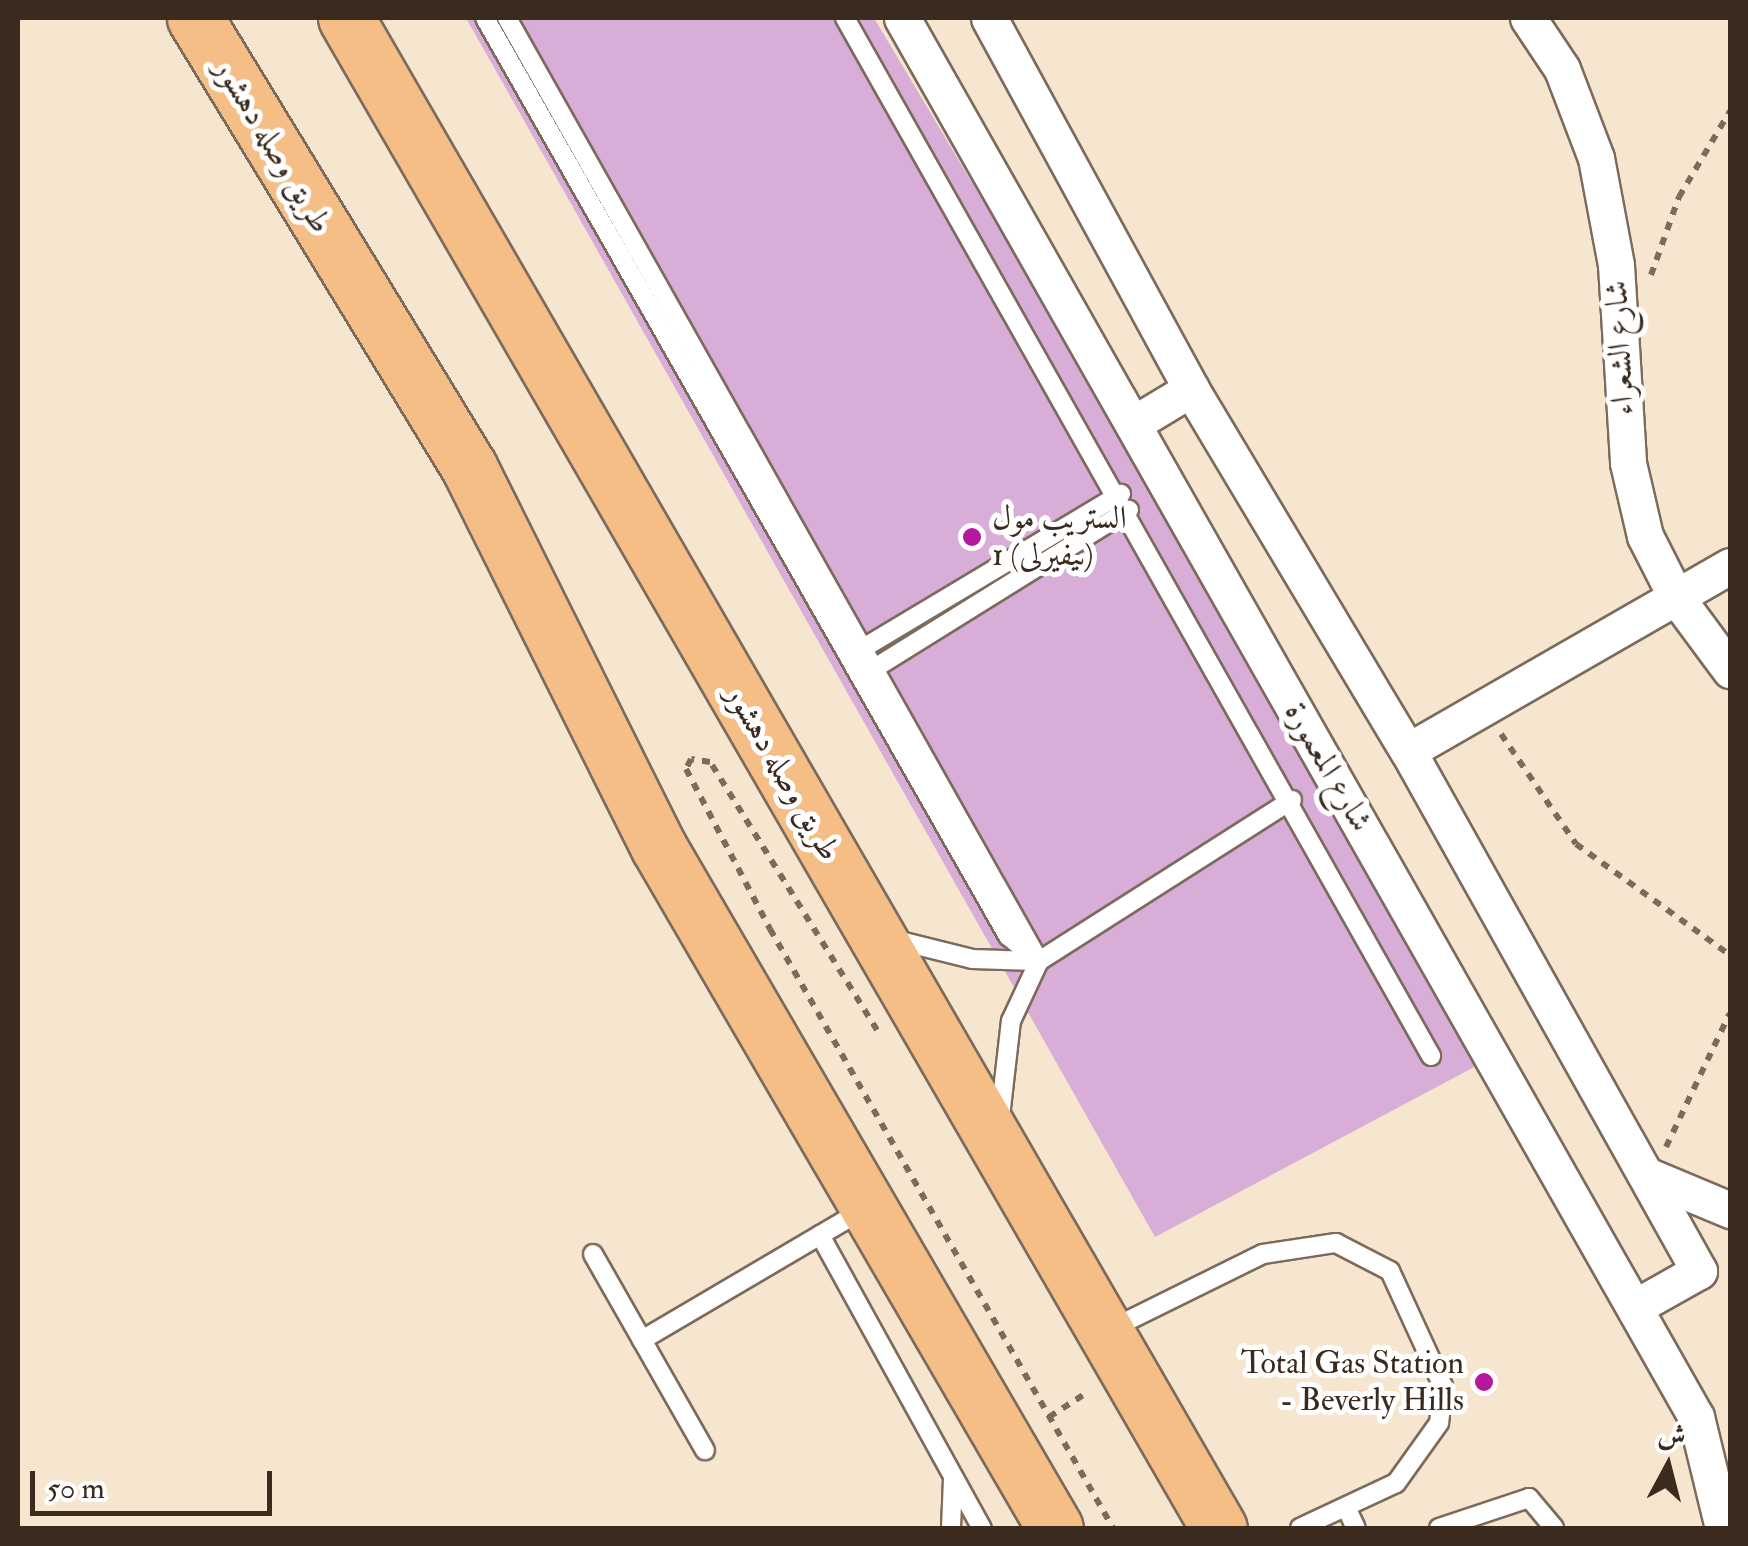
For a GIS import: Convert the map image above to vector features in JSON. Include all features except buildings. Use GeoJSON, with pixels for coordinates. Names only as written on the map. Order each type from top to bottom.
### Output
{"type":"FeatureCollection","features":[{"type":"Feature","properties":{"kind":"main road","name":"طريق وصله دهشور"},"geometry":{"type":"LineString","coordinates":[[195,18],[469,466],[658,846],[873,1204],[1055,1528]]}},
{"type":"Feature","properties":{"kind":"main road","name":"طريق وصله دهشور"},"geometry":{"type":"LineString","coordinates":[[346,18],[1004,1152],[1092,1354],[1219,1528]]}},
{"type":"Feature","properties":{"kind":"street","name":"شارع المعمورة"},"geometry":{"type":"LineString","coordinates":[[902,18],[1696,1416],[1726,1520]]}},
{"type":"Feature","properties":{"kind":"street"},"geometry":{"type":"LineString","coordinates":[[989,18],[1191,389],[1408,751],[1651,1177],[1699,1271],[1635,1307]]}},
{"type":"Feature","properties":{"kind":"street","name":"شارع الشعراء"},"geometry":{"type":"LineString","coordinates":[[1528,18],[1562,69],[1596,158],[1616,265],[1628,463],[1645,536],[1676,597],[1730,670]]}},
{"type":"Feature","properties":{"kind":"street"},"geometry":{"type":"LineString","coordinates":[[1133,424],[1191,389]]}},
{"type":"Feature","properties":{"kind":"street"},"geometry":{"type":"LineString","coordinates":[[1408,751],[1730,566]]}},
{"type":"Feature","properties":{"kind":"street"},"geometry":{"type":"LineString","coordinates":[[1651,1177],[1730,1210]]}},
{"type":"Feature","properties":{"kind":"lane"},"geometry":{"type":"LineString","coordinates":[[485,18],[857,652]]}},
{"type":"Feature","properties":{"kind":"lane"},"geometry":{"type":"LineString","coordinates":[[508,18],[868,672],[1008,936],[1039,961]]}},
{"type":"Feature","properties":{"kind":"lane"},"geometry":{"type":"LineString","coordinates":[[845,18],[1125,502],[1431,1056]]}},
{"type":"Feature","properties":{"kind":"lane"},"geometry":{"type":"LineString","coordinates":[[857,652],[1125,502]]}},
{"type":"Feature","properties":{"kind":"lane"},"geometry":{"type":"LineString","coordinates":[[868,672],[1125,502]]}},
{"type":"Feature","properties":{"kind":"lane"},"geometry":{"type":"LineString","coordinates":[[1004,1152],[1004,1053],[1039,961],[1292,800]]}},
{"type":"Feature","properties":{"kind":"lane"},"geometry":{"type":"LineString","coordinates":[[876,932],[940,953],[1039,961]]}},
{"type":"Feature","properties":{"kind":"lane"},"geometry":{"type":"LineString","coordinates":[[642,1340],[873,1204]]}},
{"type":"Feature","properties":{"kind":"lane"},"geometry":{"type":"LineString","coordinates":[[820,1235],[982,1528]]}},
{"type":"Feature","properties":{"kind":"lane"},"geometry":{"type":"LineString","coordinates":[[1092,1354],[1263,1254],[1336,1243],[1366,1252],[1390,1271],[1443,1386],[1439,1423],[1420,1455],[1396,1482],[1300,1528]]}},
{"type":"Feature","properties":{"kind":"lane"},"geometry":{"type":"LineString","coordinates":[[593,1254],[705,1450]]}},
{"type":"Feature","properties":{"kind":"lane"},"geometry":{"type":"LineString","coordinates":[[951,1528],[953,1477]]}},
{"type":"Feature","properties":{"kind":"lane"},"geometry":{"type":"LineString","coordinates":[[1439,1528],[1529,1498],[1554,1528]]}},
{"type":"Feature","properties":{"kind":"lane"},"geometry":{"type":"LineString","coordinates":[[1346,1507],[1356,1528]]}},
{"type":"Feature","properties":{"kind":"path"},"geometry":{"type":"LineString","coordinates":[[1646,291],[1679,197],[1730,110]]}},
{"type":"Feature","properties":{"kind":"path"},"geometry":{"type":"LineString","coordinates":[[1486,706],[1525,778],[1576,844],[1730,954]]}},
{"type":"Feature","properties":{"kind":"path"},"geometry":{"type":"LineString","coordinates":[[880,1034],[710,762],[690,760],[686,769],[770,930],[1113,1528]]}},
{"type":"Feature","properties":{"kind":"path"},"geometry":{"type":"LineString","coordinates":[[1651,1177],[1730,1013]]}},
{"type":"Feature","properties":{"kind":"path"},"geometry":{"type":"LineString","coordinates":[[1092,1354],[1088,1392],[1098,1409]]}},
{"type":"Feature","properties":{"kind":"path"},"geometry":{"type":"LineString","coordinates":[[1049,1417],[1088,1392]]}},
{"type":"Feature","properties":{"kind":"place","name":"الستريب مول 1 (بيفيرلى)"},"geometry":{"type":"Point","coordinates":[972,537]}},
{"type":"Feature","properties":{"kind":"place","name":"Total Gas Station - Beverly Hills"},"geometry":{"type":"Point","coordinates":[1484,1382]}}]}
